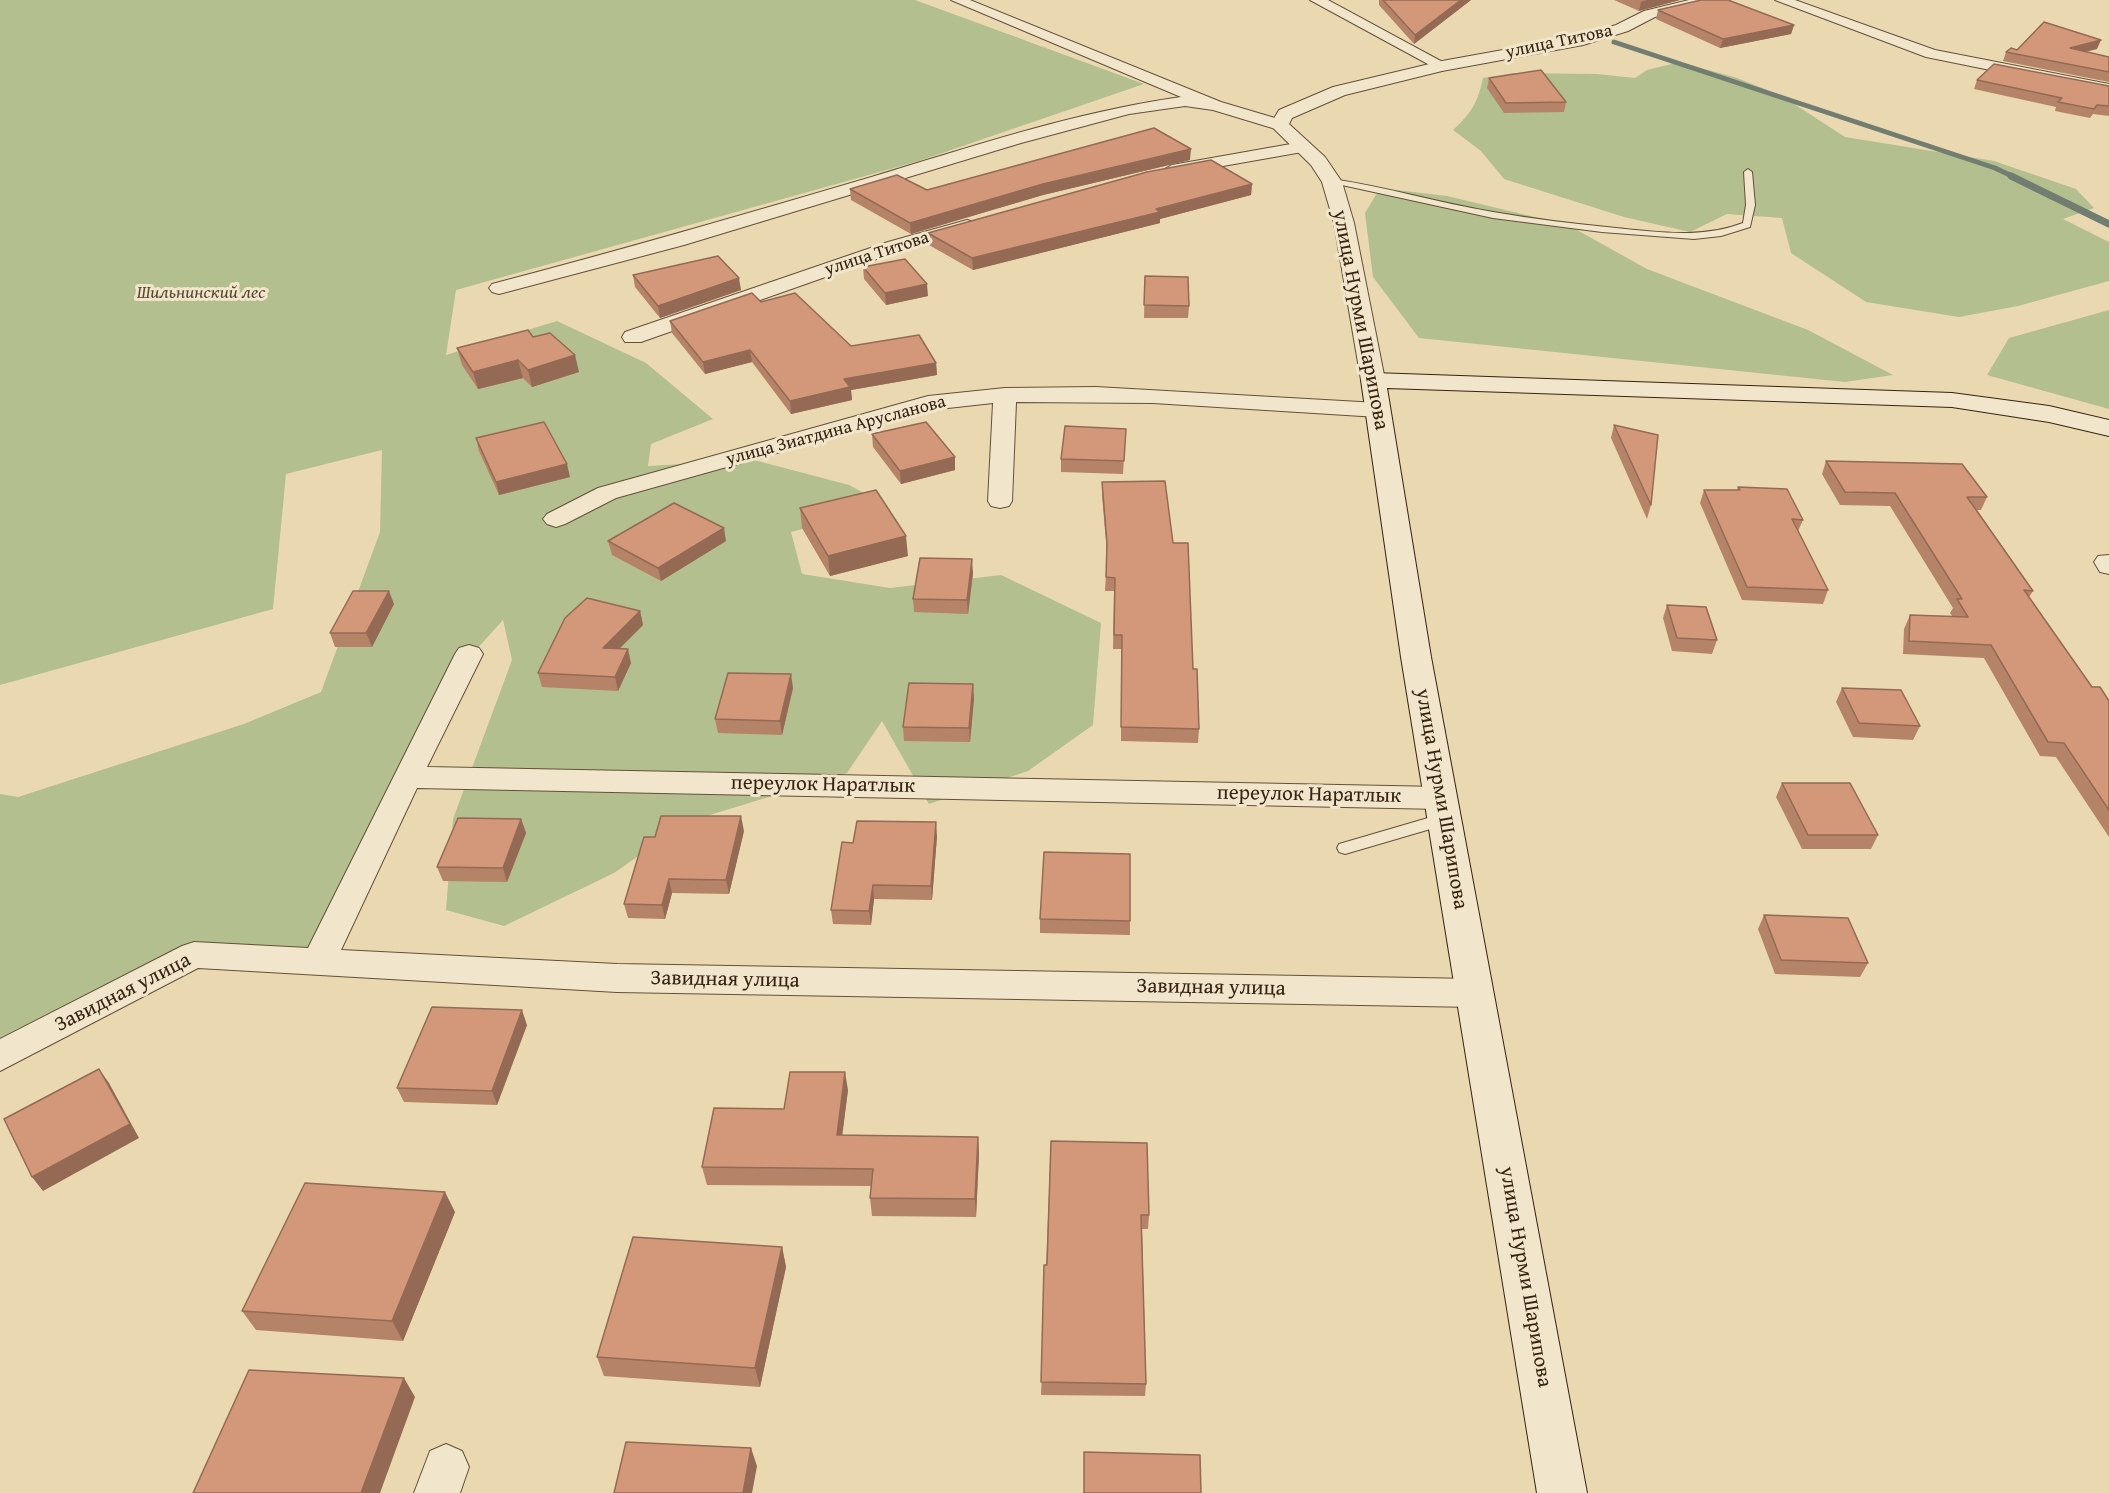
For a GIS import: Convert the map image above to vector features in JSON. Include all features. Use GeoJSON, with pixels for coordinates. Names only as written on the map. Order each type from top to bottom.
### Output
{"type":"FeatureCollection","features":[{"type":"Feature","properties":{"kind":"main road","name":"улица Титова"},"geometry":{"type":"LineString","coordinates":[[1279,125],[1285,114],[1313,100],[1339,91],[1442,66],[1583,40],[1622,28],[1650,14],[1708,0]]}},
{"type":"Feature","properties":{"kind":"main road","name":"улица Нурми Шарипова"},"geometry":{"type":"LineString","coordinates":[[1279,125],[1318,161],[1332,182],[1344,223],[1376,395],[1443,808],[1562,1493]]}},
{"type":"Feature","properties":{"kind":"main road"},"geometry":{"type":"LineString","coordinates":[[1376,395],[1952,400],[2049,414],[2109,428]]}},
{"type":"Feature","properties":{"kind":"street"},"geometry":{"type":"LineString","coordinates":[[958,0],[1215,105],[1279,125]]}},
{"type":"Feature","properties":{"kind":"street"},"geometry":{"type":"LineString","coordinates":[[1317,0],[1442,66]]}},
{"type":"Feature","properties":{"kind":"street"},"geometry":{"type":"LineString","coordinates":[[1782,0],[1931,54],[2109,88]]}},
{"type":"Feature","properties":{"kind":"street"},"geometry":{"type":"LineString","coordinates":[[499,288],[677,241],[1004,142],[1117,112],[1185,101],[1215,105]]}},
{"type":"Feature","properties":{"kind":"street"},"geometry":{"type":"LineString","coordinates":[[1155,174],[1224,159],[1302,147]]}},
{"type":"Feature","properties":{"kind":"street","name":"улица Титова"},"geometry":{"type":"LineString","coordinates":[[633,337],[895,246],[986,221]]}},
{"type":"Feature","properties":{"kind":"street"},"geometry":{"type":"LineString","coordinates":[[1000,501],[1005,395]]}},
{"type":"Feature","properties":{"kind":"street","name":"улица Зиатдина Арусланова"},"geometry":{"type":"LineString","coordinates":[[556,519],[607,493],[928,403],[1005,395],[1376,395]]}},
{"type":"Feature","properties":{"kind":"street"},"geometry":{"type":"LineString","coordinates":[[320,960],[407,777],[469,654]]}},
{"type":"Feature","properties":{"kind":"street","name":"переулок Наратлык"},"geometry":{"type":"LineString","coordinates":[[407,777],[1443,808]]}},
{"type":"Feature","properties":{"kind":"street","name":"Завидная улица"},"geometry":{"type":"LineString","coordinates":[[0,1056],[194,955],[320,960],[616,978],[1475,993]]}},
{"type":"Feature","properties":{"kind":"lane"},"geometry":{"type":"LineString","coordinates":[[1332,182],[1389,190],[1471,210],[1524,219],[1626,232],[1694,235],[1719,234],[1747,225],[1751,216],[1752,204],[1748,172]]}},
{"type":"Feature","properties":{"kind":"lane"},"geometry":{"type":"LineString","coordinates":[[1345,848],[1443,808]]}},
{"type":"Feature","properties":{"kind":"green space","name":"Шильнинский лес"},"geometry":{"type":"Polygon","coordinates":[[[0,0],[915,0],[1144,84],[919,161],[456,290],[446,355],[557,321],[646,363],[713,419],[651,444],[648,466],[754,460],[849,485],[888,506],[791,532],[802,574],[890,588],[1001,575],[1101,623],[1093,725],[1028,771],[929,804],[882,721],[847,773],[687,822],[614,873],[504,926],[446,910],[453,819],[512,660],[503,620],[466,661],[319,960],[194,955],[0,1056],[0,794],[18,797],[244,724],[321,692],[380,532],[382,450],[286,474],[273,609],[0,685],[0,0]]]}},
{"type":"Feature","properties":{"kind":"green space"},"geometry":{"type":"Polygon","coordinates":[[[1680,62],[1737,78],[1782,96],[1845,137],[1994,161],[2076,189],[2094,208],[2063,219],[2109,242],[2109,281],[2018,306],[1959,317],[1866,302],[1791,253],[1782,218],[1727,214],[1690,232],[1624,217],[1504,179],[1481,151],[1453,130],[1473,107],[1483,78],[1513,73],[1597,74],[1635,78],[1647,70],[1680,62]]]}},
{"type":"Feature","properties":{"kind":"green space"},"geometry":{"type":"Polygon","coordinates":[[[1380,188],[1447,196],[1568,225],[1647,269],[1808,330],[1893,375],[1845,382],[1419,338],[1373,277],[1365,213],[1380,188]]]}},
{"type":"Feature","properties":{"kind":"green space"},"geometry":{"type":"Polygon","coordinates":[[[2109,310],[2109,409],[1987,375],[2009,338],[2109,310]]]}},
{"type":"Feature","properties":{"kind":"building"},"geometry":{"type":"Polygon","coordinates":[[[1383,0],[1461,0],[1415,35],[1383,0]]]}},
{"type":"Feature","properties":{"kind":"building"},"geometry":{"type":"Polygon","coordinates":[[[1701,0],[1728,0],[1794,25],[1723,39],[1658,10],[1701,0]]]}},
{"type":"Feature","properties":{"kind":"building"},"geometry":{"type":"Polygon","coordinates":[[[2044,22],[2101,40],[2070,48],[2109,57],[2109,72],[2006,52],[2011,48],[2017,50],[2044,22]]]}},
{"type":"Feature","properties":{"kind":"building"},"geometry":{"type":"Polygon","coordinates":[[[1994,64],[2109,86],[2109,106],[2097,105],[2094,109],[2058,102],[2062,98],[1977,80],[1994,64]]]}},
{"type":"Feature","properties":{"kind":"building"},"geometry":{"type":"Polygon","coordinates":[[[1541,70],[1566,102],[1506,103],[1489,78],[1541,70]]]}},
{"type":"Feature","properties":{"kind":"building"},"geometry":{"type":"Polygon","coordinates":[[[1154,128],[1191,149],[1043,184],[910,223],[850,189],[897,175],[927,190],[1154,128]]]}},
{"type":"Feature","properties":{"kind":"building"},"geometry":{"type":"Polygon","coordinates":[[[1211,160],[1252,184],[1156,209],[1160,212],[972,258],[928,233],[1147,172],[1211,160]]]}},
{"type":"Feature","properties":{"kind":"building"},"geometry":{"type":"Polygon","coordinates":[[[718,256],[739,278],[658,306],[633,275],[718,256]]]}},
{"type":"Feature","properties":{"kind":"building"},"geometry":{"type":"Polygon","coordinates":[[[905,259],[927,284],[885,293],[863,267],[905,259]]]}},
{"type":"Feature","properties":{"kind":"building"},"geometry":{"type":"Polygon","coordinates":[[[1145,276],[1188,277],[1189,306],[1144,305],[1145,276]]]}},
{"type":"Feature","properties":{"kind":"building"},"geometry":{"type":"Polygon","coordinates":[[[752,293],[761,302],[795,293],[851,346],[919,335],[936,363],[844,379],[850,387],[790,401],[750,350],[703,362],[670,321],[752,293]]]}},
{"type":"Feature","properties":{"kind":"building"},"geometry":{"type":"Polygon","coordinates":[[[528,330],[533,337],[550,333],[575,355],[528,370],[518,360],[473,372],[457,348],[528,330]]]}},
{"type":"Feature","properties":{"kind":"building"},"geometry":{"type":"Polygon","coordinates":[[[544,422],[567,464],[496,482],[476,438],[544,422]]]}},
{"type":"Feature","properties":{"kind":"building"},"geometry":{"type":"Polygon","coordinates":[[[926,422],[955,457],[900,471],[872,434],[926,422]]]}},
{"type":"Feature","properties":{"kind":"building"},"geometry":{"type":"Polygon","coordinates":[[[1614,425],[1658,435],[1651,505],[1614,425]]]}},
{"type":"Feature","properties":{"kind":"building"},"geometry":{"type":"Polygon","coordinates":[[[1065,426],[1126,429],[1124,461],[1061,459],[1065,426]]]}},
{"type":"Feature","properties":{"kind":"building"},"geometry":{"type":"Polygon","coordinates":[[[1826,461],[1962,464],[1987,497],[1967,497],[2033,591],[2024,590],[2092,687],[2100,687],[2109,701],[2109,810],[2064,743],[2048,742],[1991,645],[1909,641],[1910,615],[1968,617],[1957,599],[1962,599],[1895,493],[1845,492],[1826,461]]]}},
{"type":"Feature","properties":{"kind":"building"},"geometry":{"type":"Polygon","coordinates":[[[1165,481],[1173,543],[1188,543],[1193,669],[1197,669],[1199,729],[1121,727],[1122,635],[1114,635],[1115,578],[1106,577],[1107,543],[1102,482],[1165,481]]]}},
{"type":"Feature","properties":{"kind":"building"},"geometry":{"type":"Polygon","coordinates":[[[1738,487],[1787,489],[1803,520],[1792,519],[1828,590],[1747,587],[1704,490],[1740,490],[1738,487]]]}},
{"type":"Feature","properties":{"kind":"building"},"geometry":{"type":"Polygon","coordinates":[[[876,490],[906,536],[828,556],[800,508],[876,490]]]}},
{"type":"Feature","properties":{"kind":"building"},"geometry":{"type":"Polygon","coordinates":[[[674,503],[724,528],[658,568],[608,541],[674,503]]]}},
{"type":"Feature","properties":{"kind":"building"},"geometry":{"type":"Polygon","coordinates":[[[920,558],[972,559],[967,600],[913,599],[920,558]]]}},
{"type":"Feature","properties":{"kind":"building"},"geometry":{"type":"Polygon","coordinates":[[[353,591],[389,591],[366,633],[330,633],[353,591]]]}},
{"type":"Feature","properties":{"kind":"building"},"geometry":{"type":"Polygon","coordinates":[[[587,598],[640,611],[603,648],[628,649],[615,677],[538,673],[565,618],[587,598]]]}},
{"type":"Feature","properties":{"kind":"building"},"geometry":{"type":"Polygon","coordinates":[[[1667,605],[1706,607],[1717,640],[1677,638],[1667,605]]]}},
{"type":"Feature","properties":{"kind":"building"},"geometry":{"type":"Polygon","coordinates":[[[728,673],[791,674],[780,721],[715,719],[728,673]]]}},
{"type":"Feature","properties":{"kind":"building"},"geometry":{"type":"Polygon","coordinates":[[[909,683],[973,684],[969,728],[903,727],[909,683]]]}},
{"type":"Feature","properties":{"kind":"building"},"geometry":{"type":"Polygon","coordinates":[[[1842,688],[1901,690],[1920,726],[1859,723],[1842,688]]]}},
{"type":"Feature","properties":{"kind":"building"},"geometry":{"type":"Polygon","coordinates":[[[1782,783],[1850,783],[1878,835],[1808,835],[1782,783]]]}},
{"type":"Feature","properties":{"kind":"building"},"geometry":{"type":"Polygon","coordinates":[[[661,816],[741,816],[726,880],[669,879],[662,905],[624,904],[644,837],[655,837],[661,816]]]}},
{"type":"Feature","properties":{"kind":"building"},"geometry":{"type":"Polygon","coordinates":[[[458,818],[521,819],[503,868],[437,867],[458,818]]]}},
{"type":"Feature","properties":{"kind":"building"},"geometry":{"type":"Polygon","coordinates":[[[857,821],[936,822],[931,886],[873,885],[869,911],[831,910],[842,842],[853,843],[857,821]]]}},
{"type":"Feature","properties":{"kind":"building"},"geometry":{"type":"Polygon","coordinates":[[[1044,852],[1130,854],[1130,921],[1040,919],[1044,852]]]}},
{"type":"Feature","properties":{"kind":"building"},"geometry":{"type":"Polygon","coordinates":[[[1764,915],[1848,918],[1868,963],[1781,960],[1764,915]]]}},
{"type":"Feature","properties":{"kind":"building"},"geometry":{"type":"Polygon","coordinates":[[[432,1007],[522,1010],[492,1091],[397,1088],[432,1007]]]}},
{"type":"Feature","properties":{"kind":"building"},"geometry":{"type":"Polygon","coordinates":[[[99,1069],[130,1124],[32,1177],[4,1119],[99,1069]]]}},
{"type":"Feature","properties":{"kind":"building"},"geometry":{"type":"Polygon","coordinates":[[[790,1072],[845,1072],[837,1135],[978,1137],[975,1199],[870,1198],[873,1169],[702,1167],[714,1108],[784,1109],[790,1072]]]}},
{"type":"Feature","properties":{"kind":"building"},"geometry":{"type":"Polygon","coordinates":[[[1051,1141],[1147,1143],[1149,1215],[1141,1215],[1146,1384],[1041,1382],[1044,1265],[1047,1265],[1051,1141]]]}},
{"type":"Feature","properties":{"kind":"building"},"geometry":{"type":"Polygon","coordinates":[[[305,1183],[445,1192],[392,1321],[242,1311],[305,1183]]]}},
{"type":"Feature","properties":{"kind":"building"},"geometry":{"type":"Polygon","coordinates":[[[633,1237],[782,1247],[755,1368],[597,1357],[633,1237]]]}},
{"type":"Feature","properties":{"kind":"building"},"geometry":{"type":"Polygon","coordinates":[[[249,1370],[404,1378],[361,1493],[193,1493],[249,1370]]]}},
{"type":"Feature","properties":{"kind":"building"},"geometry":{"type":"Polygon","coordinates":[[[626,1442],[751,1448],[743,1493],[614,1493],[626,1442]]]}},
{"type":"Feature","properties":{"kind":"building"},"geometry":{"type":"Polygon","coordinates":[[[1084,1452],[1200,1455],[1201,1493],[1084,1493],[1084,1452]]]}},
{"type":"Feature","properties":{"kind":"waterway"},"geometry":{"type":"LineString","coordinates":[[1614,42],[1995,168],[2014,177]]}},
{"type":"Feature","properties":{"kind":"waterway"},"geometry":{"type":"LineString","coordinates":[[2011,176],[2109,224]]}}]}
